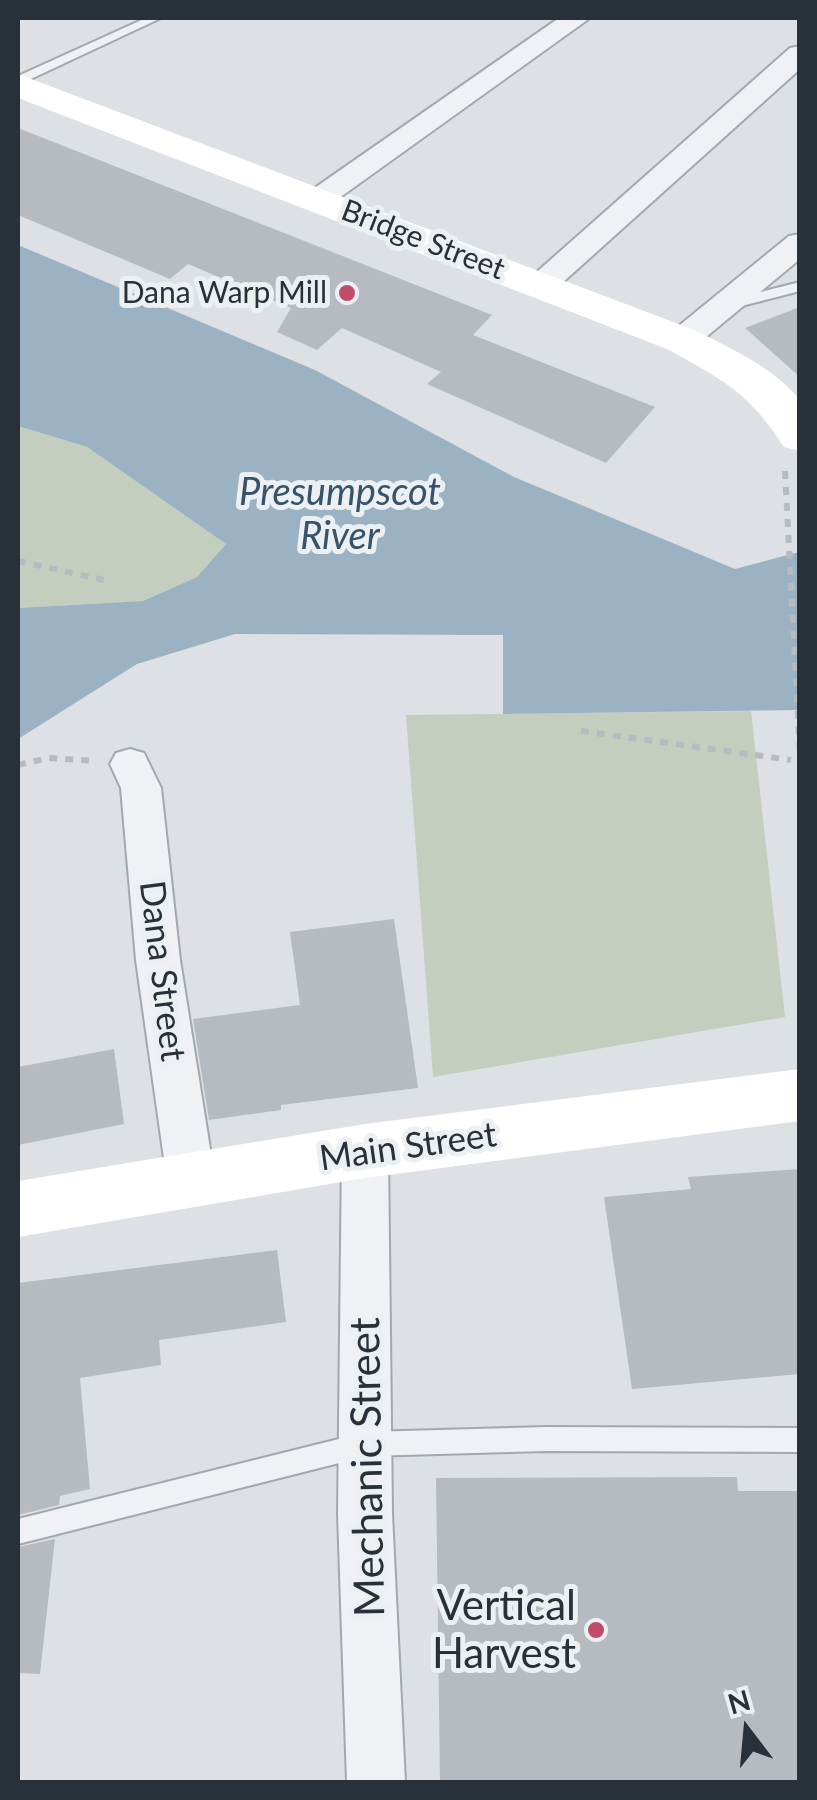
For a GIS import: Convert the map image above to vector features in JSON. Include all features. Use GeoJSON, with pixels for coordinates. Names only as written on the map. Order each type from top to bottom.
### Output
{"type":"FeatureCollection","features":[{"type":"Feature","properties":{"kind":"street"},"geometry":{"type":"LineString","coordinates":[[317,200],[576,18]]}},
{"type":"Feature","properties":{"kind":"street"},"geometry":{"type":"LineString","coordinates":[[541,285],[800,54]]}},
{"type":"Feature","properties":{"kind":"street","name":"Bridge Street"},"geometry":{"type":"LineString","coordinates":[[18,83],[682,340],[733,368],[789,409],[792,454]]}},
{"type":"Feature","properties":{"kind":"street"},"geometry":{"type":"LineString","coordinates":[[682,340],[800,243]]}},
{"type":"Feature","properties":{"kind":"street","name":"Dana Street"},"geometry":{"type":"LineString","coordinates":[[130,764],[141,788],[158,960],[191,1180]]}},
{"type":"Feature","properties":{"kind":"street","name":"Main Street"},"geometry":{"type":"LineString","coordinates":[[18,1210],[365,1151],[800,1095]]}},
{"type":"Feature","properties":{"kind":"street","name":"Mechanic Street"},"geometry":{"type":"LineString","coordinates":[[365,1151],[365,1514],[376,1782]]}},
{"type":"Feature","properties":{"kind":"lane"},"geometry":{"type":"LineString","coordinates":[[18,83],[155,18]]}},
{"type":"Feature","properties":{"kind":"lane"},"geometry":{"type":"LineString","coordinates":[[728,304],[800,286]]}},
{"type":"Feature","properties":{"kind":"lane"},"geometry":{"type":"LineString","coordinates":[[18,1532],[367,1444],[546,1439],[800,1440]]}},
{"type":"Feature","properties":{"kind":"path"},"geometry":{"type":"LineString","coordinates":[[792,454],[800,754]]}},
{"type":"Feature","properties":{"kind":"path"},"geometry":{"type":"LineString","coordinates":[[18,561],[104,580]]}},
{"type":"Feature","properties":{"kind":"path"},"geometry":{"type":"LineString","coordinates":[[581,732],[791,760]]}},
{"type":"Feature","properties":{"kind":"path"},"geometry":{"type":"LineString","coordinates":[[18,765],[48,758],[130,764]]}},
{"type":"Feature","properties":{"kind":"green space"},"geometry":{"type":"Polygon","coordinates":[[[18,426],[87,447],[226,544],[197,577],[143,601],[18,608],[18,426]]]}},
{"type":"Feature","properties":{"kind":"green space"},"geometry":{"type":"Polygon","coordinates":[[[751,711],[785,1017],[433,1077],[406,715],[751,711]]]}},
{"type":"Feature","properties":{"kind":"water","name":"Presumpscot River"},"geometry":{"type":"Polygon","coordinates":[[[18,245],[315,370],[514,477],[735,569],[799,552],[799,710],[503,714],[503,635],[235,634],[137,664],[18,739],[18,608],[143,601],[197,577],[226,544],[87,447],[18,426],[18,245]]]}},
{"type":"Feature","properties":{"kind":"building","name":"Dana Warp Mill"},"geometry":{"type":"Polygon","coordinates":[[[18,128],[492,315],[473,335],[655,407],[606,463],[427,384],[441,372],[342,328],[317,350],[277,332],[291,308],[188,264],[170,279],[18,215],[18,128]]]}},
{"type":"Feature","properties":{"kind":"building"},"geometry":{"type":"Polygon","coordinates":[[[800,307],[800,377],[745,328],[800,307]]]}},
{"type":"Feature","properties":{"kind":"building"},"geometry":{"type":"Polygon","coordinates":[[[394,919],[418,1088],[281,1105],[281,1110],[209,1120],[193,1019],[300,1005],[290,932],[394,919]]]}},
{"type":"Feature","properties":{"kind":"building"},"geometry":{"type":"Polygon","coordinates":[[[114,1049],[124,1124],[18,1145],[18,1067],[114,1049]]]}},
{"type":"Feature","properties":{"kind":"building"},"geometry":{"type":"Polygon","coordinates":[[[800,1169],[800,1374],[632,1389],[604,1197],[691,1189],[688,1177],[800,1169]]]}},
{"type":"Feature","properties":{"kind":"building"},"geometry":{"type":"Polygon","coordinates":[[[277,1250],[286,1322],[159,1340],[161,1365],[80,1378],[90,1489],[60,1496],[59,1505],[18,1515],[18,1283],[277,1250]]]}},
{"type":"Feature","properties":{"kind":"building","name":"Vertical Harvest"},"geometry":{"type":"Polygon","coordinates":[[[737,1477],[738,1491],[800,1491],[800,1782],[440,1782],[436,1478],[737,1477]]]}},
{"type":"Feature","properties":{"kind":"building"},"geometry":{"type":"Polygon","coordinates":[[[55,1539],[40,1674],[18,1673],[18,1547],[55,1539]]]}},
{"type":"Feature","properties":{"kind":"place","name":"Dana Warp Mill"},"geometry":{"type":"Point","coordinates":[347,293]}},
{"type":"Feature","properties":{"kind":"place","name":"Vertical Harvest"},"geometry":{"type":"Point","coordinates":[596,1630]}}]}
